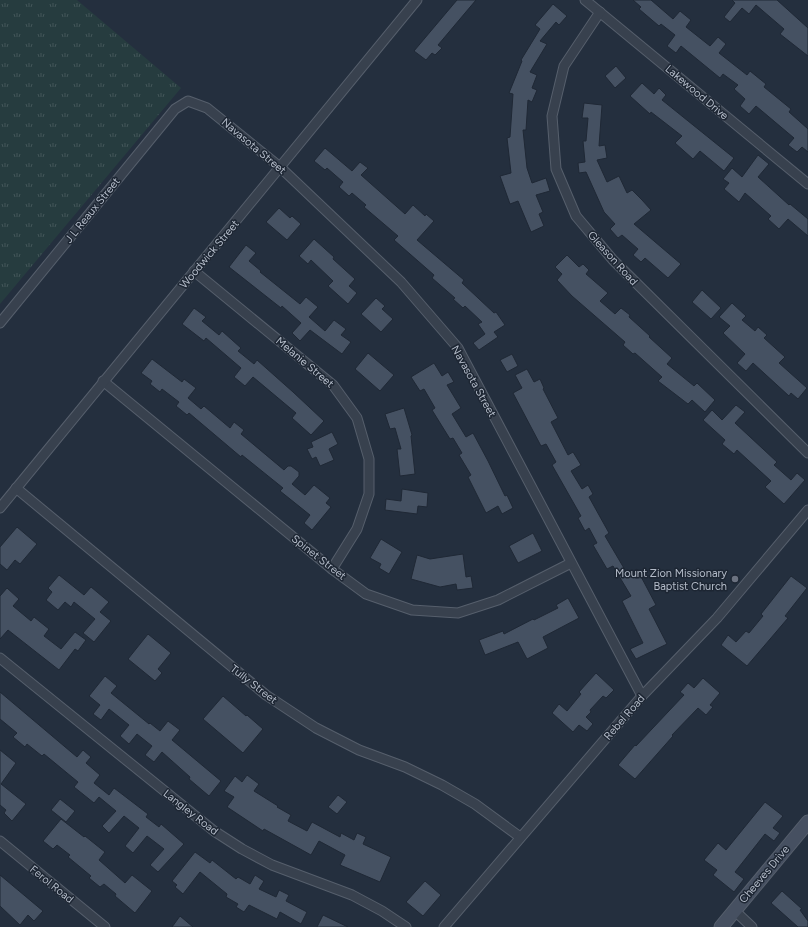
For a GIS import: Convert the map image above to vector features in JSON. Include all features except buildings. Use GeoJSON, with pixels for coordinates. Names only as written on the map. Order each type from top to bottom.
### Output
{"type":"FeatureCollection","features":[{"type":"Feature","properties":{"kind":"street","name":"Woodwick Street"},"geometry":{"type":"LineString","coordinates":[[0,508],[417,0]]}},
{"type":"Feature","properties":{"kind":"street","name":"Lakewood Drive"},"geometry":{"type":"LineString","coordinates":[[585,0],[808,184]]}},
{"type":"Feature","properties":{"kind":"street","name":"Gleason Road"},"geometry":{"type":"LineString","coordinates":[[600,12],[564,66],[552,116],[556,169],[576,216],[613,260],[808,453]]}},
{"type":"Feature","properties":{"kind":"street","name":"Navasota Street"},"geometry":{"type":"LineString","coordinates":[[188,101],[207,108],[280,168],[401,282],[458,348],[642,696]]}},
{"type":"Feature","properties":{"kind":"street","name":"J L Reaux Street"},"geometry":{"type":"LineString","coordinates":[[0,323],[175,109],[188,101]]}},
{"type":"Feature","properties":{"kind":"street","name":"Melanie Street"},"geometry":{"type":"LineString","coordinates":[[194,271],[334,385],[357,418],[369,459],[368,494],[357,529],[332,569]]}},
{"type":"Feature","properties":{"kind":"street","name":"Spinet Street"},"geometry":{"type":"LineString","coordinates":[[103,381],[332,569],[366,594],[412,610],[458,613],[498,600],[571,563]]}},
{"type":"Feature","properties":{"kind":"street","name":"Tully Street"},"geometry":{"type":"LineString","coordinates":[[16,488],[266,695],[316,728],[359,750],[405,768],[442,785],[475,804],[520,837]]}},
{"type":"Feature","properties":{"kind":"street","name":"Rebel Road"},"geometry":{"type":"LineString","coordinates":[[444,927],[642,696],[718,618],[808,510]]}},
{"type":"Feature","properties":{"kind":"street","name":"Langley Road"},"geometry":{"type":"LineString","coordinates":[[0,658],[214,831],[242,849],[272,865],[352,895],[382,911],[406,927]]}},
{"type":"Feature","properties":{"kind":"street","name":"Cheeves Drive"},"geometry":{"type":"LineString","coordinates":[[721,927],[808,822]]}},
{"type":"Feature","properties":{"kind":"street","name":"Ferol Road"},"geometry":{"type":"LineString","coordinates":[[0,841],[105,927]]}},
{"type":"Feature","properties":{"kind":"street"},"geometry":{"type":"LineString","coordinates":[[734,910],[752,927]]}},
{"type":"Feature","properties":{"kind":"green space"},"geometry":{"type":"Polygon","coordinates":[[[0,0],[77,0],[181,88],[0,304],[0,0]]]}},
{"type":"Feature","properties":{"kind":"place","name":"Mount Zion Missionary Baptist Church"},"geometry":{"type":"Point","coordinates":[735,579]}}]}
